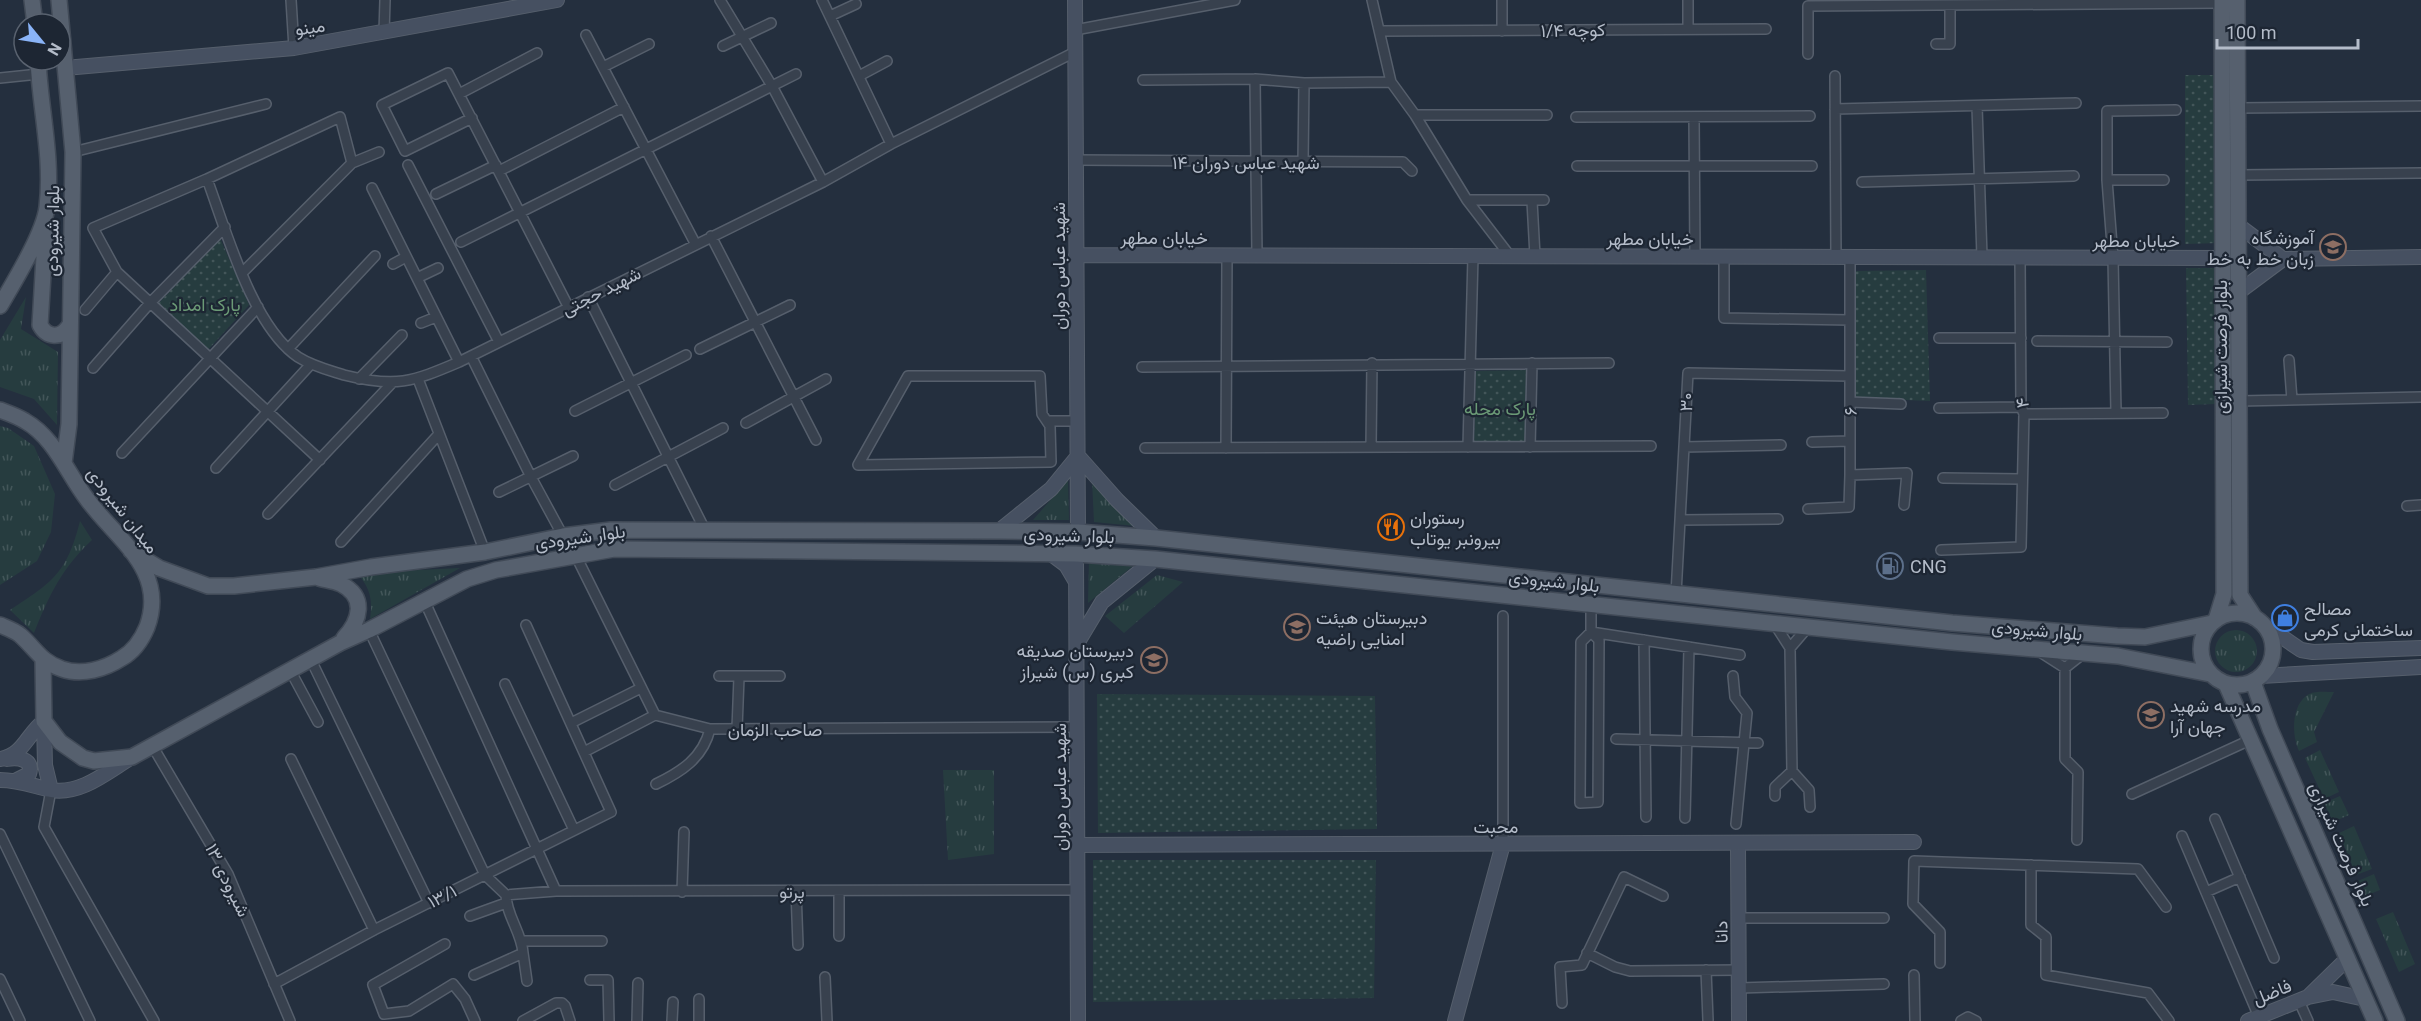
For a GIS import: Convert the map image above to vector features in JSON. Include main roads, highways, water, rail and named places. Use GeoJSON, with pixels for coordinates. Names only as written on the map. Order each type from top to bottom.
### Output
{"type":"FeatureCollection","features":[{"type":"Feature","properties":{"kind":"main road","name":"بلوار شیرودی"},"geometry":{"type":"LineString","coordinates":[[59,0],[73,152],[69,424],[64,463]]}},
{"type":"Feature","properties":{"kind":"main road","name":"بلوار فرصت شیرازی"},"geometry":{"type":"LineString","coordinates":[[2227,1],[2238,108],[2240,595],[2259,621]]}},
{"type":"Feature","properties":{"kind":"main road","name":"بلوار فرصت شیرازی"},"geometry":{"type":"LineString","coordinates":[[2214,621],[2224,594],[2227,1]]}},
{"type":"Feature","properties":{"kind":"main road","name":"بلوار شیرودی"},"geometry":{"type":"LineString","coordinates":[[0,306],[31,249],[47,208],[48,155],[39,72]]}},
{"type":"Feature","properties":{"kind":"main road"},"geometry":{"type":"LineString","coordinates":[[47,208],[40,325],[45,333],[54,336],[63,334],[69,326]]}},
{"type":"Feature","properties":{"kind":"main road","name":"میدان شیرودی"},"geometry":{"type":"LineString","coordinates":[[0,410],[26,421],[50,443],[85,498],[145,570],[152,591],[151,615],[143,636],[129,654],[109,667],[87,672],[64,670],[43,661]]}},
{"type":"Feature","properties":{"kind":"main road","name":"بلوار شیرودی"},"geometry":{"type":"LineString","coordinates":[[131,551],[159,568],[208,586],[234,586],[316,577],[611,530],[1078,532],[1156,538],[1952,623],[2117,636],[2145,637],[2214,621]]}},
{"type":"Feature","properties":{"kind":"main road"},"geometry":{"type":"LineString","coordinates":[[764,531],[764,549]]}},
{"type":"Feature","properties":{"kind":"main road","name":"بلوار شیرودی"},"geometry":{"type":"LineString","coordinates":[[43,661],[44,721],[60,742],[82,758],[94,761],[132,757],[340,643],[467,579],[496,570],[575,554],[614,549],[764,549],[1050,553],[1155,560],[1808,627],[2118,656],[2210,674]]}},
{"type":"Feature","properties":{"kind":"main road"},"geometry":{"type":"LineString","coordinates":[[1394,584],[1398,574],[1396,564]]}},
{"type":"Feature","properties":{"kind":"main road"},"geometry":{"type":"LineString","coordinates":[[1412,586],[1409,576],[1413,566]]}},
{"type":"Feature","properties":{"kind":"main road"},"geometry":{"type":"LineString","coordinates":[[316,577],[342,584],[356,596],[360,611],[355,626],[340,643]]}},
{"type":"Feature","properties":{"kind":"main road"},"geometry":{"type":"LineString","coordinates":[[2238,613],[2259,621],[2269,633],[2273,644],[2269,666],[2257,679],[2240,686],[2226,684],[2210,674],[2201,657],[2200,648],[2206,630],[2214,621],[2228,614],[2238,613]]}},
{"type":"Feature","properties":{"kind":"main road"},"geometry":{"type":"LineString","coordinates":[[0,625],[19,634],[34,648],[43,661]]}},
{"type":"Feature","properties":{"kind":"main road","name":"بلوار فرصت شیرازی"},"geometry":{"type":"LineString","coordinates":[[2257,679],[2264,712],[2397,1021]]}},
{"type":"Feature","properties":{"kind":"main road"},"geometry":{"type":"LineString","coordinates":[[2226,684],[2375,1021]]}},
{"type":"Feature","properties":{"kind":"main road"},"geometry":{"type":"LineString","coordinates":[[2243,723],[2251,712],[2258,710],[2264,712]]}},
{"type":"Feature","properties":{"kind":"place","name":"آموزشگاه زبان خط به خط"},"geometry":{"type":"Point","coordinates":[2333,247]}},
{"type":"Feature","properties":{"kind":"place","name":"رستوران بیرونبر یوتاب"},"geometry":{"type":"Point","coordinates":[1391,527]}},
{"type":"Feature","properties":{"kind":"place","name":"CNG"},"geometry":{"type":"Point","coordinates":[1890,566]}},
{"type":"Feature","properties":{"kind":"place","name":"مصالح ساختمانی کرمی"},"geometry":{"type":"Point","coordinates":[2285,618]}},
{"type":"Feature","properties":{"kind":"place","name":"دبیرستان هیئت امنایی راضیه"},"geometry":{"type":"Point","coordinates":[1297,627]}},
{"type":"Feature","properties":{"kind":"place","name":"دبیرستان صدیقه کبری (س) شیراز"},"geometry":{"type":"Point","coordinates":[1154,660]}},
{"type":"Feature","properties":{"kind":"place","name":"مدرسه شهید جهان آرا"},"geometry":{"type":"Point","coordinates":[2151,715]}},
{"type":"Feature","properties":{"kind":"park label","name":"پارک امداد"},"geometry":{"type":"Point","coordinates":[205,304]}},
{"type":"Feature","properties":{"kind":"park label","name":"پارک محله"},"geometry":{"type":"Point","coordinates":[1500,408]}}]}
